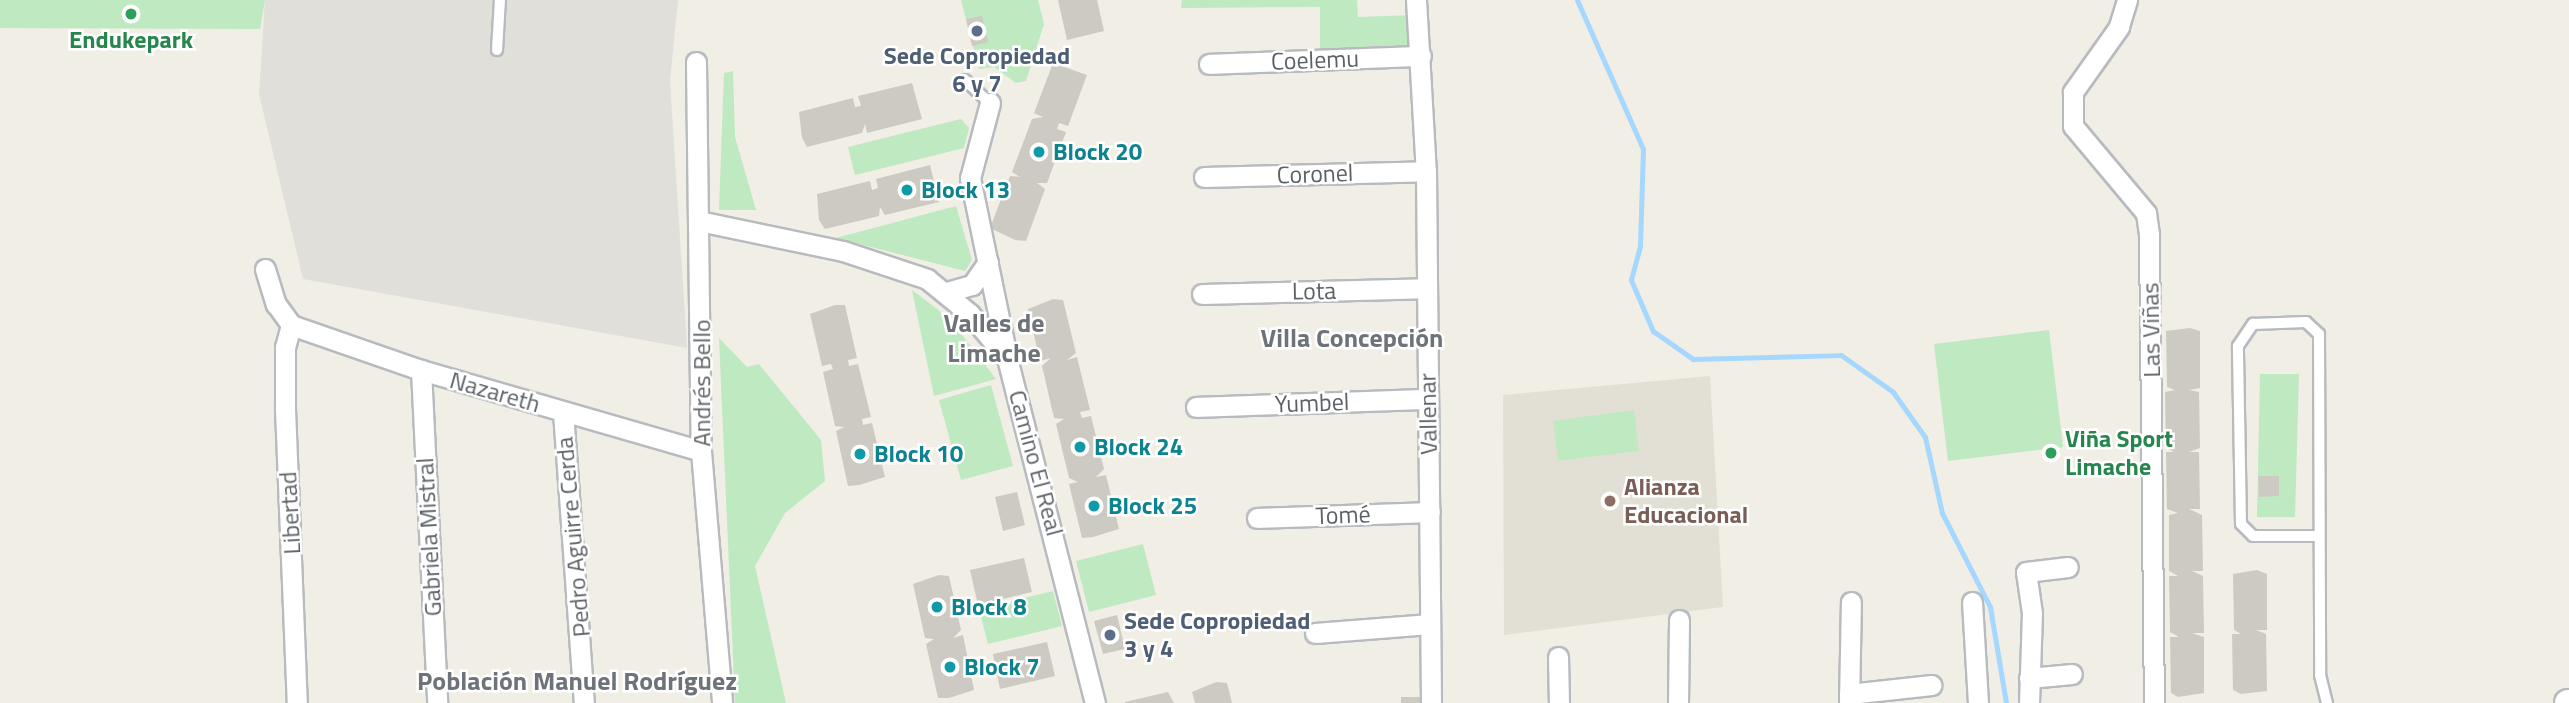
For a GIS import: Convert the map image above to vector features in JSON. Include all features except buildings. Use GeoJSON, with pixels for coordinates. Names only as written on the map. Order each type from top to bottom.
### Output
{"type":"FeatureCollection","features":[{"type":"Feature","properties":{"kind":"street","name":"Vallenar"},"geometry":{"type":"LineString","coordinates":[[1416,0],[1426,171],[1431,703]]}},
{"type":"Feature","properties":{"kind":"street","name":"Las Viñas"},"geometry":{"type":"LineString","coordinates":[[2127,0],[2114,35],[2073,92],[2073,126],[2146,213],[2149,234],[2154,703]]}},
{"type":"Feature","properties":{"kind":"street","name":"Coelemu"},"geometry":{"type":"LineString","coordinates":[[1209,64],[1421,56]]}},
{"type":"Feature","properties":{"kind":"street","name":"Andrés Bello"},"geometry":{"type":"LineString","coordinates":[[696,62],[701,451],[722,703]]}},
{"type":"Feature","properties":{"kind":"street"},"geometry":{"type":"LineString","coordinates":[[990,103],[970,178],[1007,358]]}},
{"type":"Feature","properties":{"kind":"street","name":"Coronel"},"geometry":{"type":"LineString","coordinates":[[1203,177],[1426,171]]}},
{"type":"Feature","properties":{"kind":"street","name":"Camino El Real"},"geometry":{"type":"LineString","coordinates":[[699,221],[875,259],[947,292],[1007,358],[1095,703]]}},
{"type":"Feature","properties":{"kind":"street"},"geometry":{"type":"LineString","coordinates":[[947,292],[972,285],[988,262]]}},
{"type":"Feature","properties":{"kind":"street"},"geometry":{"type":"LineString","coordinates":[[265,269],[275,304],[291,325]]}},
{"type":"Feature","properties":{"kind":"street","name":"Lota"},"geometry":{"type":"LineString","coordinates":[[1202,293],[1426,288]]}},
{"type":"Feature","properties":{"kind":"street","name":"Nazareth"},"geometry":{"type":"LineString","coordinates":[[291,325],[421,370],[701,451]]}},
{"type":"Feature","properties":{"kind":"street","name":"Libertad"},"geometry":{"type":"LineString","coordinates":[[291,325],[285,409],[297,703]]}},
{"type":"Feature","properties":{"kind":"street","name":"Gabriela Mistral"},"geometry":{"type":"LineString","coordinates":[[421,370],[437,703]]}},
{"type":"Feature","properties":{"kind":"street","name":"Yumbel"},"geometry":{"type":"LineString","coordinates":[[1196,407],[1428,399]]}},
{"type":"Feature","properties":{"kind":"street","name":"Pedro Aguirre Cerda"},"geometry":{"type":"LineString","coordinates":[[563,412],[584,703]]}},
{"type":"Feature","properties":{"kind":"street","name":"Tomé"},"geometry":{"type":"LineString","coordinates":[[1257,518],[1430,512]]}},
{"type":"Feature","properties":{"kind":"street"},"geometry":{"type":"LineString","coordinates":[[2029,703],[2026,572],[2068,567]]}},
{"type":"Feature","properties":{"kind":"street"},"geometry":{"type":"LineString","coordinates":[[1851,602],[1849,698],[1932,685]]}},
{"type":"Feature","properties":{"kind":"street"},"geometry":{"type":"LineString","coordinates":[[1972,602],[1978,703]]}},
{"type":"Feature","properties":{"kind":"street"},"geometry":{"type":"LineString","coordinates":[[1678,703],[1679,620]]}},
{"type":"Feature","properties":{"kind":"street"},"geometry":{"type":"LineString","coordinates":[[1315,633],[1430,624]]}},
{"type":"Feature","properties":{"kind":"street"},"geometry":{"type":"LineString","coordinates":[[1558,657],[1559,703]]}},
{"type":"Feature","properties":{"kind":"street"},"geometry":{"type":"LineString","coordinates":[[2029,678],[2072,674]]}},
{"type":"Feature","properties":{"kind":"lane"},"geometry":{"type":"LineString","coordinates":[[498,50],[500,0]]}},
{"type":"Feature","properties":{"kind":"lane"},"geometry":{"type":"LineString","coordinates":[[965,80],[990,103]]}},
{"type":"Feature","properties":{"kind":"lane"},"geometry":{"type":"LineString","coordinates":[[2319,536],[2253,536],[2241,524],[2238,346],[2253,324],[2306,322],[2319,334],[2320,675],[2327,703]]}},
{"type":"Feature","properties":{"kind":"shaded area"},"geometry":{"type":"Polygon","coordinates":[[[265,0],[678,0],[670,81],[687,348],[303,279],[259,94],[265,0]]]}},
{"type":"Feature","properties":{"kind":"shaded area","name":"Alianza Educacional"},"geometry":{"type":"Polygon","coordinates":[[[1710,376],[1723,607],[1504,635],[1503,395],[1710,376]]]}},
{"type":"Feature","properties":{"kind":"green space","name":"Endukepark"},"geometry":{"type":"Polygon","coordinates":[[[0,0],[265,0],[260,29],[0,28],[0,0]]]}},
{"type":"Feature","properties":{"kind":"green space"},"geometry":{"type":"Polygon","coordinates":[[[961,0],[1038,0],[1044,24],[1026,81],[1016,83],[994,67],[979,69],[961,0]]]}},
{"type":"Feature","properties":{"kind":"green space"},"geometry":{"type":"Polygon","coordinates":[[[1182,0],[1357,0],[1358,17],[1414,15],[1416,51],[1320,51],[1320,7],[1181,8],[1182,0]]]}},
{"type":"Feature","properties":{"kind":"green space"},"geometry":{"type":"Polygon","coordinates":[[[733,71],[735,137],[756,210],[719,210],[724,73],[733,71]]]}},
{"type":"Feature","properties":{"kind":"green space"},"geometry":{"type":"Polygon","coordinates":[[[961,119],[969,128],[964,148],[855,175],[848,147],[961,119]]]}},
{"type":"Feature","properties":{"kind":"green space"},"geometry":{"type":"Polygon","coordinates":[[[956,206],[972,260],[965,271],[836,238],[956,206]]]}},
{"type":"Feature","properties":{"kind":"green space"},"geometry":{"type":"Polygon","coordinates":[[[912,290],[949,318],[996,379],[934,396],[912,290]]]}},
{"type":"Feature","properties":{"kind":"green space"},"geometry":{"type":"Polygon","coordinates":[[[2049,330],[2063,447],[1948,461],[1934,344],[2049,330]]]}},
{"type":"Feature","properties":{"kind":"green space"},"geometry":{"type":"Polygon","coordinates":[[[719,338],[747,367],[759,364],[821,440],[825,481],[785,513],[755,566],[786,703],[735,703],[719,338]]]}},
{"type":"Feature","properties":{"kind":"green space"},"geometry":{"type":"Polygon","coordinates":[[[2260,374],[2299,374],[2295,517],[2257,517],[2260,374]]]}},
{"type":"Feature","properties":{"kind":"green space"},"geometry":{"type":"Polygon","coordinates":[[[991,385],[1013,466],[961,480],[939,400],[991,385]]]}},
{"type":"Feature","properties":{"kind":"green space"},"geometry":{"type":"Polygon","coordinates":[[[1634,410],[1639,451],[1558,461],[1553,421],[1634,410]]]}},
{"type":"Feature","properties":{"kind":"green space"},"geometry":{"type":"Polygon","coordinates":[[[1143,544],[1156,595],[1089,612],[1076,561],[1143,544]]]}},
{"type":"Feature","properties":{"kind":"green space"},"geometry":{"type":"Polygon","coordinates":[[[1053,591],[1062,626],[988,644],[979,609],[1053,591]]]}},
{"type":"Feature","properties":{"kind":"waterway"},"geometry":{"type":"LineString","coordinates":[[1577,0],[1643,149],[1640,246],[1631,280],[1653,331],[1693,359],[1841,355],[1893,392],[1925,437],[1942,513],[1990,607],[2006,703]]}},
{"type":"Feature","properties":{"kind":"place","name":"Endukepark"},"geometry":{"type":"Point","coordinates":[131,14]}},
{"type":"Feature","properties":{"kind":"place","name":"Sede Copropiedad 6 y 7"},"geometry":{"type":"Point","coordinates":[977,31]}},
{"type":"Feature","properties":{"kind":"place","name":"Block 20"},"geometry":{"type":"Point","coordinates":[1039,152]}},
{"type":"Feature","properties":{"kind":"place","name":"Block 13"},"geometry":{"type":"Point","coordinates":[907,190]}},
{"type":"Feature","properties":{"kind":"place","name":"Block 24"},"geometry":{"type":"Point","coordinates":[1080,447]}},
{"type":"Feature","properties":{"kind":"place","name":"Viña Sport Limache"},"geometry":{"type":"Point","coordinates":[2051,453]}},
{"type":"Feature","properties":{"kind":"place","name":"Block 10"},"geometry":{"type":"Point","coordinates":[860,454]}},
{"type":"Feature","properties":{"kind":"place","name":"Alianza Educacional"},"geometry":{"type":"Point","coordinates":[1610,501]}},
{"type":"Feature","properties":{"kind":"place","name":"Block 25"},"geometry":{"type":"Point","coordinates":[1094,506]}},
{"type":"Feature","properties":{"kind":"place","name":"Block 8"},"geometry":{"type":"Point","coordinates":[937,607]}},
{"type":"Feature","properties":{"kind":"place","name":"Sede Copropiedad 3 y 4"},"geometry":{"type":"Point","coordinates":[1110,635]}},
{"type":"Feature","properties":{"kind":"place","name":"Block 7"},"geometry":{"type":"Point","coordinates":[950,667]}},
{"type":"Feature","properties":{"kind":"district","name":"Valles de Limache"},"geometry":{"type":"Point","coordinates":[994,338]}},
{"type":"Feature","properties":{"kind":"district","name":"Villa Concepción"},"geometry":{"type":"Point","coordinates":[1352,338]}},
{"type":"Feature","properties":{"kind":"district","name":"Población Manuel Rodríguez"},"geometry":{"type":"Point","coordinates":[577,681]}}]}
